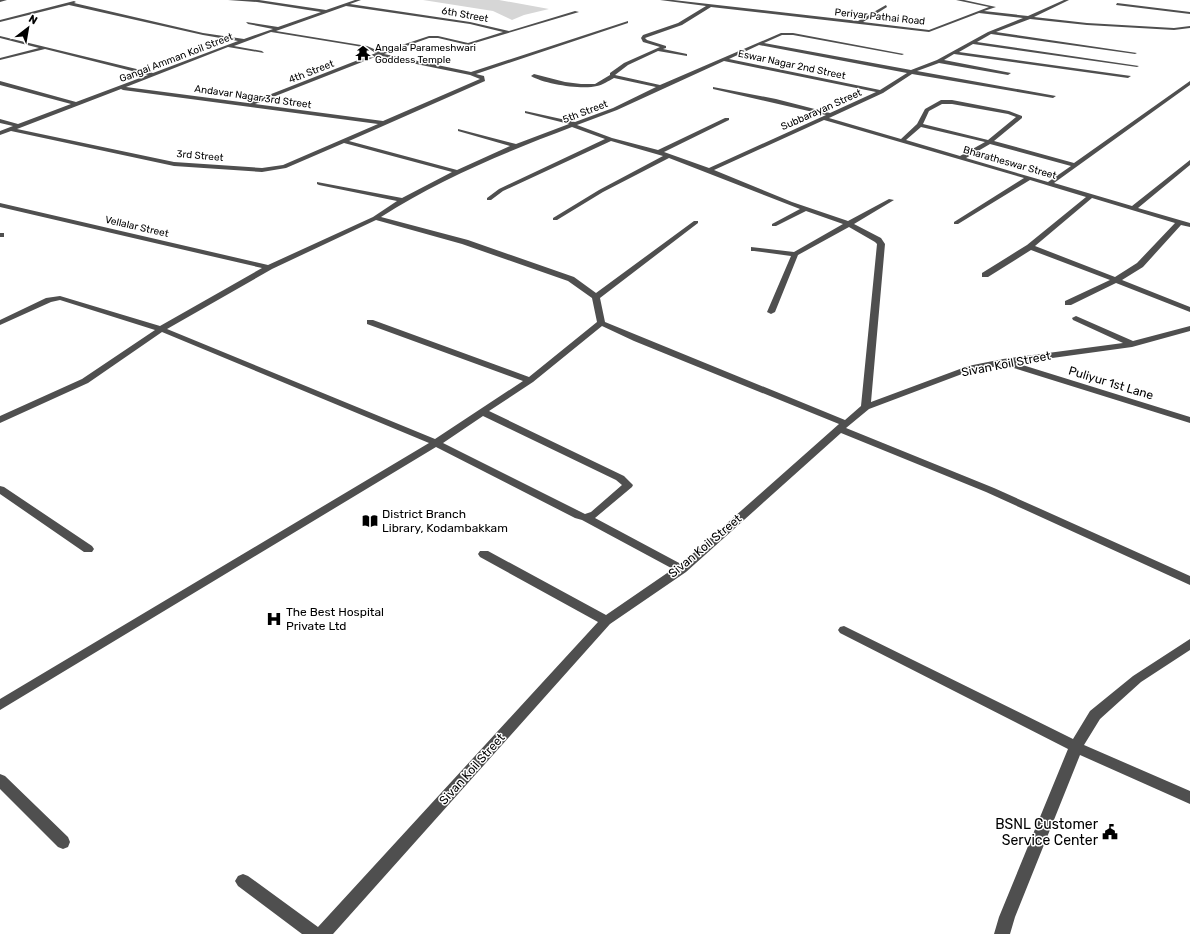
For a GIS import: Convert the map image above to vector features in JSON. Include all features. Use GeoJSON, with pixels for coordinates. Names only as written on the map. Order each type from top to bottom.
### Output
{"type":"FeatureCollection","features":[{"type":"Feature","properties":{"kind":"street"},"geometry":{"type":"LineString","coordinates":[[0,1],[5,0]]}},
{"type":"Feature","properties":{"kind":"street"},"geometry":{"type":"LineString","coordinates":[[0,21],[80,0]]}},
{"type":"Feature","properties":{"kind":"street"},"geometry":{"type":"LineString","coordinates":[[230,0],[257,1],[326,12]]}},
{"type":"Feature","properties":{"kind":"street","name":"Gangai Amman Koil Street"},"geometry":{"type":"LineString","coordinates":[[0,133],[244,40],[359,0]]}},
{"type":"Feature","properties":{"kind":"street","name":"Periyar Pathai Road"},"geometry":{"type":"LineString","coordinates":[[662,0],[929,30],[979,12],[1087,24],[1174,29],[1190,27]]}},
{"type":"Feature","properties":{"kind":"street"},"geometry":{"type":"LineString","coordinates":[[687,3],[696,0]]}},
{"type":"Feature","properties":{"kind":"street"},"geometry":{"type":"LineString","coordinates":[[958,0],[994,7],[979,12]]}},
{"type":"Feature","properties":{"kind":"street","name":"Subbarayan Street"},"geometry":{"type":"LineString","coordinates":[[709,170],[881,92],[911,72],[939,61],[990,33],[1067,0]]}},
{"type":"Feature","properties":{"kind":"street"},"geometry":{"type":"LineString","coordinates":[[68,3],[203,34],[244,40]]}},
{"type":"Feature","properties":{"kind":"street"},"geometry":{"type":"LineString","coordinates":[[1117,4],[1190,13]]}},
{"type":"Feature","properties":{"kind":"street","name":"6th Street"},"geometry":{"type":"LineString","coordinates":[[344,5],[470,23],[510,32]]}},
{"type":"Feature","properties":{"kind":"street"},"geometry":{"type":"LineString","coordinates":[[613,76],[612,74],[615,70],[664,46],[645,41],[643,38],[680,24],[710,6]]}},
{"type":"Feature","properties":{"kind":"street"},"geometry":{"type":"LineString","coordinates":[[858,23],[886,6]]}},
{"type":"Feature","properties":{"kind":"street","name":"4th Street"},"geometry":{"type":"LineString","coordinates":[[250,104],[379,54],[429,37],[438,37],[468,44],[577,12]]}},
{"type":"Feature","properties":{"kind":"street"},"geometry":{"type":"LineString","coordinates":[[271,31],[357,45],[387,57],[471,74],[626,22]]}},
{"type":"Feature","properties":{"kind":"street"},"geometry":{"type":"LineString","coordinates":[[248,23],[279,28]]}},
{"type":"Feature","properties":{"kind":"street","name":"5th Street"},"geometry":{"type":"LineString","coordinates":[[0,420],[85,381],[161,329],[269,267],[374,218],[403,200],[458,172],[516,146],[614,109],[722,59],[781,34],[787,33],[806,36],[902,54]]}},
{"type":"Feature","properties":{"kind":"street"},"geometry":{"type":"LineString","coordinates":[[990,33],[1134,53]]}},
{"type":"Feature","properties":{"kind":"street"},"geometry":{"type":"LineString","coordinates":[[0,37],[47,47],[155,75]]}},
{"type":"Feature","properties":{"kind":"street"},"geometry":{"type":"LineString","coordinates":[[0,41],[8,39]]}},
{"type":"Feature","properties":{"kind":"street"},"geometry":{"type":"LineString","coordinates":[[759,44],[1052,96]]}},
{"type":"Feature","properties":{"kind":"street"},"geometry":{"type":"LineString","coordinates":[[972,44],[1137,66]]}},
{"type":"Feature","properties":{"kind":"street"},"geometry":{"type":"LineString","coordinates":[[228,46],[262,52]]}},
{"type":"Feature","properties":{"kind":"street"},"geometry":{"type":"LineString","coordinates":[[0,59],[47,47]]}},
{"type":"Feature","properties":{"kind":"street"},"geometry":{"type":"LineString","coordinates":[[658,50],[685,55]]}},
{"type":"Feature","properties":{"kind":"street"},"geometry":{"type":"LineString","coordinates":[[954,53],[1128,76]]}},
{"type":"Feature","properties":{"kind":"street","name":"Eswar Nagar 2nd Street"},"geometry":{"type":"LineString","coordinates":[[722,59],[881,92]]}},
{"type":"Feature","properties":{"kind":"street"},"geometry":{"type":"LineString","coordinates":[[939,61],[1008,73]]}},
{"type":"Feature","properties":{"kind":"street","name":"3rd Street"},"geometry":{"type":"LineString","coordinates":[[10,129],[174,164],[262,170],[284,167],[483,80],[482,78],[471,74]]}},
{"type":"Feature","properties":{"kind":"street"},"geometry":{"type":"LineString","coordinates":[[534,76],[571,85],[587,86],[596,85],[613,76],[661,87]]}},
{"type":"Feature","properties":{"kind":"street"},"geometry":{"type":"LineString","coordinates":[[0,83],[77,104]]}},
{"type":"Feature","properties":{"kind":"street"},"geometry":{"type":"LineString","coordinates":[[1049,184],[1190,83]]}},
{"type":"Feature","properties":{"kind":"street","name":"Andavar Nagar 3rd Street"},"geometry":{"type":"LineString","coordinates":[[121,87],[383,123]]}},
{"type":"Feature","properties":{"kind":"street"},"geometry":{"type":"LineString","coordinates":[[715,88],[776,100],[832,115]]}},
{"type":"Feature","properties":{"kind":"street"},"geometry":{"type":"LineString","coordinates":[[1179,91],[1190,94]]}},
{"type":"Feature","properties":{"kind":"street"},"geometry":{"type":"LineString","coordinates":[[902,141],[920,125],[927,110],[938,103],[945,102],[1009,113],[1020,117],[989,142],[961,158]]}},
{"type":"Feature","properties":{"kind":"street"},"geometry":{"type":"LineString","coordinates":[[527,112],[574,125],[610,139],[659,152],[709,170],[805,209],[849,224],[873,236],[881,244],[866,407]]}},
{"type":"Feature","properties":{"kind":"street","name":"Bharatheswar Street"},"geometry":{"type":"LineString","coordinates":[[824,118],[1190,225]]}},
{"type":"Feature","properties":{"kind":"street"},"geometry":{"type":"LineString","coordinates":[[659,152],[727,119]]}},
{"type":"Feature","properties":{"kind":"street"},"geometry":{"type":"LineString","coordinates":[[0,121],[18,126]]}},
{"type":"Feature","properties":{"kind":"street"},"geometry":{"type":"LineString","coordinates":[[920,125],[1075,165]]}},
{"type":"Feature","properties":{"kind":"street"},"geometry":{"type":"LineString","coordinates":[[460,130],[516,146]]}},
{"type":"Feature","properties":{"kind":"street"},"geometry":{"type":"LineString","coordinates":[[489,199],[501,190],[610,139]]}},
{"type":"Feature","properties":{"kind":"street"},"geometry":{"type":"LineString","coordinates":[[344,141],[458,172]]}},
{"type":"Feature","properties":{"kind":"street"},"geometry":{"type":"LineString","coordinates":[[555,219],[601,191],[667,156]]}},
{"type":"Feature","properties":{"kind":"street"},"geometry":{"type":"LineString","coordinates":[[1133,208],[1190,162]]}},
{"type":"Feature","properties":{"kind":"street"},"geometry":{"type":"LineString","coordinates":[[956,223],[1028,178]]}},
{"type":"Feature","properties":{"kind":"street"},"geometry":{"type":"LineString","coordinates":[[319,183],[403,200]]}},
{"type":"Feature","properties":{"kind":"street"},"geometry":{"type":"LineString","coordinates":[[985,275],[1030,247],[1091,196]]}},
{"type":"Feature","properties":{"kind":"street"},"geometry":{"type":"LineString","coordinates":[[754,249],[795,254],[891,200]]}},
{"type":"Feature","properties":{"kind":"street","name":"Vellalar Street"},"geometry":{"type":"LineString","coordinates":[[0,205],[269,267]]}},
{"type":"Feature","properties":{"kind":"street"},"geometry":{"type":"LineString","coordinates":[[774,225],[805,209]]}},
{"type":"Feature","properties":{"kind":"street"},"geometry":{"type":"LineString","coordinates":[[374,218],[465,242],[571,279],[596,297],[601,323]]}},
{"type":"Feature","properties":{"kind":"street"},"geometry":{"type":"LineString","coordinates":[[596,297],[696,222]]}},
{"type":"Feature","properties":{"kind":"street"},"geometry":{"type":"LineString","coordinates":[[1068,303],[1116,280],[1140,265],[1180,222]]}},
{"type":"Feature","properties":{"kind":"street"},"geometry":{"type":"LineString","coordinates":[[1030,247],[1190,310]]}},
{"type":"Feature","properties":{"kind":"street"},"geometry":{"type":"LineString","coordinates":[[771,312],[795,254]]}},
{"type":"Feature","properties":{"kind":"street"},"geometry":{"type":"LineString","coordinates":[[0,323],[49,300],[60,298],[161,329],[436,443],[682,568]]}},
{"type":"Feature","properties":{"kind":"street"},"geometry":{"type":"LineString","coordinates":[[1076,318],[1132,344]]}},
{"type":"Feature","properties":{"kind":"street"},"geometry":{"type":"LineString","coordinates":[[370,322],[530,380]]}},
{"type":"Feature","properties":{"kind":"street"},"geometry":{"type":"LineString","coordinates":[[0,705],[436,443],[530,380],[601,323]]}},
{"type":"Feature","properties":{"kind":"street"},"geometry":{"type":"LineString","coordinates":[[601,323],[844,426],[990,490],[1190,581]]}},
{"type":"Feature","properties":{"kind":"street","name":"Sivan Koil Street"},"geometry":{"type":"LineString","coordinates":[[322,934],[606,621],[682,568],[866,407],[968,369],[1003,362],[1132,344],[1190,328]]}},
{"type":"Feature","properties":{"kind":"street","name":"Puliyur 1st Lane"},"geometry":{"type":"LineString","coordinates":[[1003,362],[1190,420]]}},
{"type":"Feature","properties":{"kind":"street"},"geometry":{"type":"LineString","coordinates":[[483,412],[626,482],[628,485],[625,488],[595,514],[586,518]]}},
{"type":"Feature","properties":{"kind":"street"},"geometry":{"type":"LineString","coordinates":[[0,489],[88,549]]}},
{"type":"Feature","properties":{"kind":"street"},"geometry":{"type":"LineString","coordinates":[[484,554],[606,621]]}},
{"type":"Feature","properties":{"kind":"street"},"geometry":{"type":"LineString","coordinates":[[844,630],[1076,747],[1190,798]]}},
{"type":"Feature","properties":{"kind":"street"},"geometry":{"type":"LineString","coordinates":[[1002,934],[1007,917],[1076,747],[1096,715],[1137,679],[1190,644]]}},
{"type":"Feature","properties":{"kind":"street"},"geometry":{"type":"LineString","coordinates":[[0,780],[62,842]]}},
{"type":"Feature","properties":{"kind":"street"},"geometry":{"type":"LineString","coordinates":[[243,881],[315,934]]}},
{"type":"Feature","properties":{"kind":"shaded area"},"geometry":{"type":"Polygon","coordinates":[[[423,0],[499,0],[549,9],[524,15],[512,20],[493,11],[423,0]]]}},
{"type":"Feature","properties":{"kind":"place","name":"Angala Parameshwari Goddess Temple"},"geometry":{"type":"Point","coordinates":[363,53]}},
{"type":"Feature","properties":{"kind":"place","name":"District Branch Library, Kodambakkam"},"geometry":{"type":"Point","coordinates":[370,521]}},
{"type":"Feature","properties":{"kind":"place","name":"The Best Hospital Private Ltd"},"geometry":{"type":"Point","coordinates":[274,619]}},
{"type":"Feature","properties":{"kind":"place","name":"BSNL Customer Service Center"},"geometry":{"type":"Point","coordinates":[1110,832]}}]}
